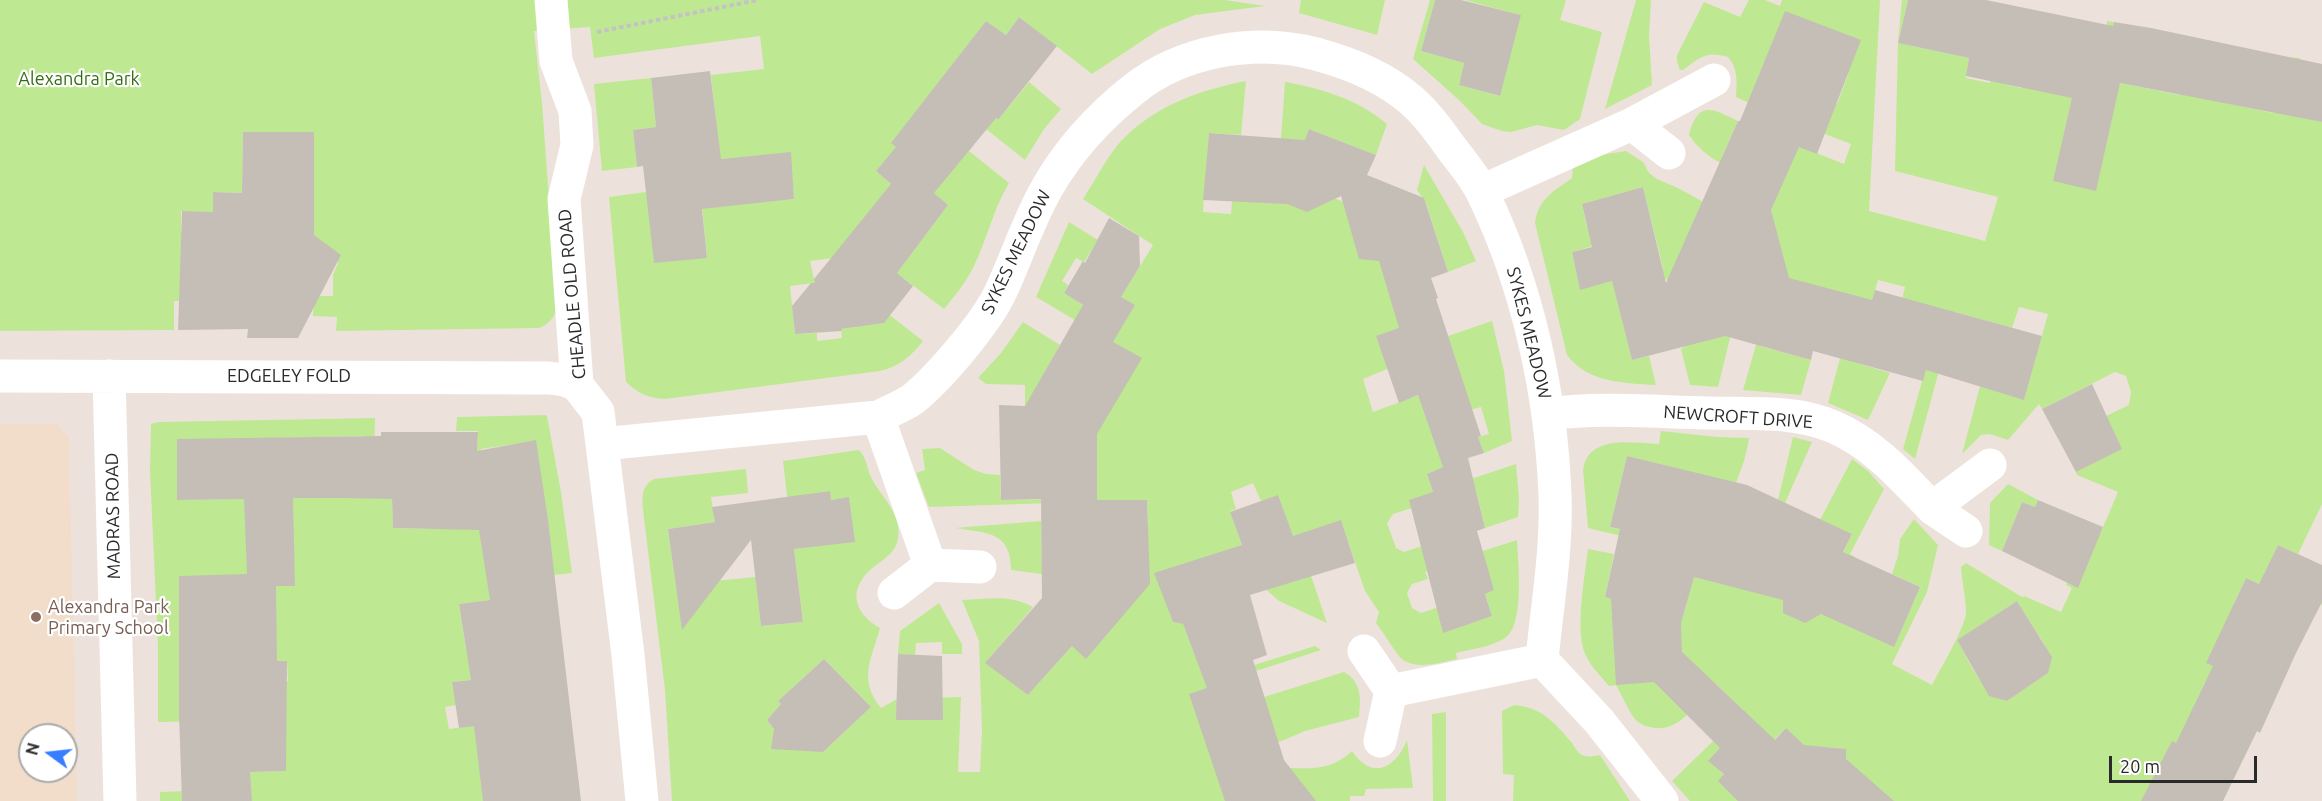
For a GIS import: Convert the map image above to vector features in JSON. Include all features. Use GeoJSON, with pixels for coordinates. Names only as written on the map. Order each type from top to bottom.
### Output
{"type":"FeatureCollection","features":[{"type":"Feature","properties":{"kind":"street","name":"CHEADLE OLD ROAD"},"geometry":{"type":"LineString","coordinates":[[551,0],[556,51],[575,111],[577,145],[564,199],[577,385],[598,412],[628,655],[642,801]]}},
{"type":"Feature","properties":{"kind":"street","name":"SYKES MEADOW"},"geometry":{"type":"LineString","coordinates":[[602,444],[878,417],[912,400],[953,358],[992,308],[1034,211],[1048,186],[1096,123],[1136,88],[1177,64],[1214,52],[1268,47],[1293,48],[1333,58],[1376,76],[1410,99],[1430,119],[1482,191],[1512,263],[1533,337],[1548,414],[1555,496],[1551,590],[1542,660]]}},
{"type":"Feature","properties":{"kind":"street"},"geometry":{"type":"LineString","coordinates":[[1482,191],[1632,124],[1714,80]]}},
{"type":"Feature","properties":{"kind":"street"},"geometry":{"type":"LineString","coordinates":[[1632,124],[1669,153]]}},
{"type":"Feature","properties":{"kind":"street","name":"MADRAS ROAD"},"geometry":{"type":"LineString","coordinates":[[109,375],[120,801]]}},
{"type":"Feature","properties":{"kind":"street","name":"EDGELEY FOLD"},"geometry":{"type":"LineString","coordinates":[[0,376],[549,378],[565,380],[577,385]]}},
{"type":"Feature","properties":{"kind":"street","name":"NEWCROFT DRIVE"},"geometry":{"type":"LineString","coordinates":[[1548,414],[1580,410],[1628,410],[1770,415],[1819,421],[1853,436],[1872,448],[1893,466],[1932,508],[1966,531]]}},
{"type":"Feature","properties":{"kind":"street"},"geometry":{"type":"LineString","coordinates":[[878,417],[930,565]]}},
{"type":"Feature","properties":{"kind":"street"},"geometry":{"type":"LineString","coordinates":[[1932,508],[1990,465]]}},
{"type":"Feature","properties":{"kind":"street"},"geometry":{"type":"LineString","coordinates":[[894,593],[930,565],[980,567]]}},
{"type":"Feature","properties":{"kind":"street"},"geometry":{"type":"LineString","coordinates":[[1364,651],[1391,691],[1380,741]]}},
{"type":"Feature","properties":{"kind":"street"},"geometry":{"type":"LineString","coordinates":[[1391,691],[1542,660],[1599,722],[1662,801]]}},
{"type":"Feature","properties":{"kind":"path"},"geometry":{"type":"LineString","coordinates":[[556,51],[758,0]]}},
{"type":"Feature","properties":{"kind":"shaded area","name":"Alexandra Park Primary School"},"geometry":{"type":"Polygon","coordinates":[[[0,424],[57,424],[69,438],[75,723],[18,723],[18,783],[77,783],[77,801],[0,801],[0,424]]]}},
{"type":"Feature","properties":{"kind":"green space","name":"Alexandra Park"},"geometry":{"type":"Polygon","coordinates":[[[0,0],[1225,0],[1265,6],[1195,15],[1160,29],[1092,74],[1019,17],[1006,35],[986,21],[943,77],[998,120],[1029,82],[1061,109],[1044,129],[1025,160],[986,129],[969,151],[1009,183],[974,266],[944,309],[878,259],[855,288],[923,341],[904,360],[880,371],[665,399],[644,395],[626,382],[609,197],[646,192],[707,257],[700,186],[752,203],[794,199],[790,153],[720,159],[711,75],[764,69],[760,36],[594,58],[590,27],[534,31],[542,103],[557,309],[550,321],[539,328],[336,331],[337,317],[313,316],[314,296],[333,296],[333,275],[338,263],[338,253],[314,247],[314,133],[243,132],[242,193],[213,192],[248,329],[224,329],[204,301],[174,301],[174,330],[0,331],[0,0]],[[888,157],[876,171],[891,184],[899,270],[948,205],[888,157]],[[181,211],[181,232],[205,233],[206,212],[181,211]],[[841,257],[810,261],[815,283],[790,286],[795,334],[817,333],[817,341],[842,338],[841,329],[856,327],[841,257]]]}},
{"type":"Feature","properties":{"kind":"green space"},"geometry":{"type":"Polygon","coordinates":[[[1301,0],[1385,0],[1377,35],[1299,13],[1301,0]]]}},
{"type":"Feature","properties":{"kind":"green space"},"geometry":{"type":"Polygon","coordinates":[[[1430,0],[1435,0],[1421,51],[1464,63],[1459,85],[1499,96],[1520,15],[1465,0],[1566,0],[1560,20],[1602,32],[1580,119],[1564,130],[1537,125],[1511,132],[1482,124],[1413,59],[1430,0]]]}},
{"type":"Feature","properties":{"kind":"green space"},"geometry":{"type":"Polygon","coordinates":[[[1636,0],[1651,0],[1649,35],[1652,85],[1605,109],[1636,0]]]}},
{"type":"Feature","properties":{"kind":"green space"},"geometry":{"type":"Polygon","coordinates":[[[1749,0],[1765,0],[1780,6],[1782,0],[1880,0],[1869,211],[1985,241],[1998,197],[1895,171],[1898,43],[1969,58],[1966,78],[1990,83],[2006,5],[2005,84],[2021,88],[2107,25],[2107,21],[2114,22],[2101,79],[2179,95],[2193,37],[2197,97],[2273,113],[2286,57],[2300,58],[2289,114],[2322,122],[2322,504],[2298,554],[2278,545],[2264,574],[2306,593],[2322,594],[2322,605],[2319,604],[2316,610],[2246,578],[2234,603],[2249,610],[2268,710],[2205,682],[2196,702],[2213,710],[2142,801],[1893,801],[1846,768],[1846,756],[1838,748],[1804,746],[1786,728],[1767,747],[1709,761],[1724,774],[1719,781],[1748,801],[1690,801],[1672,781],[1744,711],[1715,683],[1679,722],[1660,728],[1646,726],[1634,718],[1616,685],[1609,686],[1586,656],[1581,633],[1581,619],[1588,549],[1614,554],[1605,597],[1664,612],[1665,609],[1684,613],[1690,589],[1687,575],[1731,586],[1692,553],[1588,528],[1583,470],[1593,451],[1602,446],[1625,442],[1659,444],[1661,431],[1749,438],[1741,471],[1717,523],[1778,500],[1793,437],[1812,442],[1785,503],[1811,619],[1852,534],[1820,520],[1852,459],[1868,471],[1884,489],[1850,554],[1855,557],[1827,616],[1920,587],[1892,574],[1898,556],[1900,539],[1914,519],[1938,545],[1927,592],[1892,664],[1932,685],[1965,620],[1966,607],[1961,567],[1966,563],[2022,597],[2061,612],[2072,588],[2066,585],[2091,529],[2101,532],[2118,492],[2077,475],[2076,472],[2121,449],[2106,416],[2129,405],[2131,392],[2126,376],[2115,372],[2042,409],[2039,404],[2008,440],[1990,434],[1981,435],[1962,454],[1980,386],[2024,399],[2048,314],[2019,307],[2012,328],[1955,312],[1915,459],[1903,449],[1930,353],[1900,308],[1905,287],[1878,280],[1854,362],[1890,373],[1868,420],[1828,403],[1853,310],[1760,346],[1811,360],[1801,395],[1743,390],[1758,338],[1732,330],[1718,387],[1690,385],[1681,349],[1684,347],[1667,279],[1615,292],[1632,360],[1649,356],[1656,385],[1607,380],[1585,371],[1567,355],[1535,223],[1543,202],[1572,178],[1573,165],[1594,156],[1626,151],[1643,162],[1649,173],[1657,179],[1712,207],[1762,182],[1712,158],[1689,135],[1697,116],[1707,110],[1713,110],[1738,121],[1721,159],[1799,146],[1844,164],[1851,144],[1796,123],[1837,104],[1848,75],[1822,65],[1765,61],[1755,85],[1756,106],[1736,97],[1735,71],[1728,57],[1715,54],[1704,56],[1680,70],[1677,55],[1704,2],[1740,17],[1749,0]],[[1643,187],[1582,204],[1587,227],[1596,245],[1572,252],[1580,289],[1663,268],[1643,187]],[[1627,456],[1610,527],[1661,539],[1679,469],[1627,456]],[[2017,601],[1957,640],[1983,684],[1998,697],[2007,701],[2048,673],[2045,645],[2017,601]]]}},
{"type":"Feature","properties":{"kind":"green space"},"geometry":{"type":"Polygon","coordinates":[[[1902,0],[1908,0],[1898,43],[1902,0]]]}},
{"type":"Feature","properties":{"kind":"green space"},"geometry":{"type":"Polygon","coordinates":[[[651,78],[656,127],[633,130],[637,167],[602,171],[594,84],[651,78]]]}},
{"type":"Feature","properties":{"kind":"green space"},"geometry":{"type":"Polygon","coordinates":[[[1246,81],[1241,135],[1209,133],[1203,212],[1231,214],[1232,201],[1281,138],[1285,82],[1339,96],[1376,115],[1387,124],[1376,155],[1309,129],[1324,194],[1354,206],[1418,305],[1387,369],[1363,379],[1373,412],[1462,379],[1448,336],[1492,321],[1504,371],[1512,441],[1484,453],[1478,437],[1489,434],[1481,407],[1470,410],[1443,467],[1427,474],[1433,492],[1412,508],[1393,514],[1387,523],[1396,548],[1404,552],[1422,546],[1430,570],[1425,572],[1428,579],[1412,584],[1407,593],[1412,608],[1421,613],[1439,607],[1446,631],[1492,616],[1473,554],[1517,540],[1519,593],[1518,607],[1511,631],[1505,638],[1494,644],[1456,653],[1457,659],[1426,665],[1404,660],[1376,623],[1379,612],[1365,591],[1341,521],[1303,552],[1327,623],[1279,601],[1262,586],[1169,611],[1173,622],[1183,624],[1194,653],[1206,649],[1251,666],[1315,646],[1321,650],[1256,671],[1264,697],[1344,672],[1357,686],[1360,697],[1359,717],[1305,731],[1272,745],[1235,801],[672,801],[665,690],[643,510],[645,488],[654,479],[746,469],[748,493],[711,497],[715,522],[668,529],[678,599],[685,605],[705,582],[756,577],[761,626],[803,622],[794,549],[854,541],[849,498],[831,500],[829,491],[803,495],[788,504],[783,461],[859,450],[874,483],[894,512],[898,529],[897,544],[894,549],[868,572],[858,588],[857,596],[861,610],[865,617],[880,628],[868,670],[870,688],[881,708],[897,699],[903,720],[927,720],[928,698],[961,697],[958,772],[980,772],[982,732],[979,641],[962,600],[1007,599],[1033,607],[987,661],[1028,695],[1072,646],[1063,580],[1011,570],[1007,548],[995,536],[955,528],[1041,521],[1042,574],[1131,571],[1100,527],[1148,525],[1147,500],[929,507],[916,473],[925,470],[922,449],[940,448],[974,470],[1000,475],[1001,500],[1063,499],[1062,406],[1025,406],[1025,385],[986,384],[978,378],[1001,353],[1023,322],[1060,345],[1040,381],[1090,329],[1036,297],[1069,222],[1098,240],[1084,262],[1076,258],[1062,281],[1068,285],[1064,293],[1086,307],[1121,297],[1153,245],[1083,199],[1103,166],[1125,137],[1151,116],[1181,100],[1246,81]],[[1253,483],[1231,492],[1236,509],[1230,511],[1250,569],[1298,553],[1278,496],[1261,501],[1253,483]],[[824,659],[778,701],[781,704],[767,720],[774,729],[823,752],[871,707],[824,659]]]}},
{"type":"Feature","properties":{"kind":"green space"},"geometry":{"type":"Polygon","coordinates":[[[1424,165],[1463,232],[1476,261],[1448,272],[1426,203],[1417,190],[1424,165]]]}},
{"type":"Feature","properties":{"kind":"green space"},"geometry":{"type":"Polygon","coordinates":[[[547,416],[561,492],[572,573],[554,575],[490,600],[459,604],[466,649],[499,677],[452,682],[456,705],[445,707],[449,729],[502,722],[511,801],[160,801],[160,792],[217,790],[250,772],[286,771],[286,735],[214,721],[158,722],[158,647],[150,471],[151,424],[158,422],[375,418],[374,467],[392,498],[393,528],[432,529],[476,468],[478,431],[456,431],[457,417],[547,416]],[[365,436],[277,438],[366,497],[365,436]],[[177,439],[178,500],[266,498],[177,439]],[[536,441],[481,449],[488,500],[536,441]],[[287,661],[249,662],[276,682],[288,681],[287,661]]]}},
{"type":"Feature","properties":{"kind":"green space"},"geometry":{"type":"Polygon","coordinates":[[[1516,464],[1518,517],[1485,528],[1476,490],[1462,482],[1516,464]]]}},
{"type":"Feature","properties":{"kind":"green space"},"geometry":{"type":"Polygon","coordinates":[[[2008,484],[2038,500],[2035,507],[2022,502],[2002,551],[1989,545],[1990,503],[2008,484]]]}},
{"type":"Feature","properties":{"kind":"green space"},"geometry":{"type":"Polygon","coordinates":[[[939,603],[962,644],[962,654],[942,654],[942,642],[916,643],[915,655],[898,654],[900,631],[939,603]]]}},
{"type":"Feature","properties":{"kind":"green space"},"geometry":{"type":"Polygon","coordinates":[[[1514,705],[1524,706],[1547,717],[1581,754],[1600,755],[1630,801],[1513,801],[1514,775],[1503,774],[1502,711],[1514,705]]]}},
{"type":"Feature","properties":{"kind":"green space"},"geometry":{"type":"Polygon","coordinates":[[[1446,712],[1446,801],[1433,801],[1432,714],[1446,712]]]}},
{"type":"Feature","properties":{"kind":"green space"},"geometry":{"type":"Polygon","coordinates":[[[1407,740],[1413,788],[1366,789],[1364,796],[1350,796],[1350,801],[1305,801],[1290,768],[1323,767],[1338,761],[1352,751],[1367,766],[1383,767],[1397,758],[1407,740]]]}},
{"type":"Feature","properties":{"kind":"building"},"geometry":{"type":"Polygon","coordinates":[[[1435,0],[1461,0],[1521,15],[1500,96],[1459,85],[1464,63],[1421,51],[1435,0]]]}},
{"type":"Feature","properties":{"kind":"building"},"geometry":{"type":"Polygon","coordinates":[[[1908,0],[1986,0],[2113,26],[2114,22],[2151,28],[2322,64],[2322,122],[2120,83],[2096,191],[2053,181],[2072,98],[1966,76],[1969,58],[1898,43],[1908,0]]]}},
{"type":"Feature","properties":{"kind":"building"},"geometry":{"type":"Polygon","coordinates":[[[1785,11],[1861,40],[1817,154],[1799,147],[1771,210],[1789,278],[1872,300],[1875,290],[2042,336],[2024,400],[1926,370],[1923,381],[1813,351],[1811,360],[1725,336],[1632,360],[1612,281],[1580,290],[1572,252],[1592,247],[1582,204],[1643,187],[1666,283],[1738,121],[1740,121],[1785,11]]]}},
{"type":"Feature","properties":{"kind":"building"},"geometry":{"type":"Polygon","coordinates":[[[1019,17],[1057,46],[998,120],[996,118],[934,193],[948,205],[897,273],[913,286],[884,323],[841,329],[842,331],[795,334],[792,306],[811,283],[815,283],[814,279],[891,184],[876,171],[896,147],[891,143],[986,21],[1006,35],[1019,17]]]}},
{"type":"Feature","properties":{"kind":"building"},"geometry":{"type":"Polygon","coordinates":[[[710,71],[721,159],[791,152],[794,199],[702,209],[707,258],[654,263],[643,166],[637,167],[633,130],[656,127],[651,78],[710,71]]]}},
{"type":"Feature","properties":{"kind":"building"},"geometry":{"type":"Polygon","coordinates":[[[1309,129],[1376,155],[1367,175],[1424,198],[1448,272],[1431,278],[1481,436],[1478,437],[1484,453],[1468,458],[1485,528],[1477,531],[1494,590],[1485,594],[1492,616],[1443,633],[1409,500],[1433,492],[1427,474],[1443,467],[1418,395],[1399,403],[1376,336],[1399,328],[1379,261],[1359,259],[1341,196],[1307,212],[1287,204],[1203,200],[1209,133],[1305,140],[1309,129]]]}},
{"type":"Feature","properties":{"kind":"building"},"geometry":{"type":"Polygon","coordinates":[[[243,132],[314,132],[314,235],[341,255],[298,338],[247,338],[248,329],[178,330],[182,211],[213,212],[213,192],[242,193],[243,132]]]}},
{"type":"Feature","properties":{"kind":"building"},"geometry":{"type":"Polygon","coordinates":[[[1109,218],[1139,236],[1140,266],[1121,297],[1135,305],[1113,342],[1142,358],[1097,434],[1097,500],[1147,500],[1150,584],[1086,659],[1072,646],[1028,695],[985,663],[1042,598],[1041,499],[1001,500],[999,405],[1025,406],[1083,305],[1064,293],[1083,261],[1085,263],[1109,218]]]}},
{"type":"Feature","properties":{"kind":"building"},"geometry":{"type":"Polygon","coordinates":[[[2092,384],[2122,449],[2076,472],[2042,409],[2092,384]]]}},
{"type":"Feature","properties":{"kind":"building"},"geometry":{"type":"Polygon","coordinates":[[[381,432],[478,432],[477,451],[536,440],[548,520],[581,801],[483,801],[474,726],[459,728],[452,682],[471,680],[459,604],[490,600],[479,530],[393,528],[392,499],[293,498],[295,586],[276,586],[277,661],[287,661],[286,771],[250,772],[252,801],[182,801],[179,714],[179,576],[247,574],[244,499],[177,500],[177,439],[381,436],[381,432]]]}},
{"type":"Feature","properties":{"kind":"building"},"geometry":{"type":"Polygon","coordinates":[[[1627,456],[1747,485],[1852,534],[1843,552],[1920,587],[1894,647],[1821,614],[1805,623],[1783,613],[1783,600],[1694,577],[1681,623],[1682,652],[1775,740],[1786,728],[1804,745],[1846,749],[1846,759],[1894,801],[1738,801],[1718,781],[1724,774],[1708,761],[1720,748],[1654,682],[1616,685],[1611,599],[1605,597],[1620,529],[1610,527],[1627,456]]]}},
{"type":"Feature","properties":{"kind":"building"},"geometry":{"type":"Polygon","coordinates":[[[830,491],[831,500],[849,497],[855,542],[794,549],[803,622],[761,626],[751,540],[682,630],[668,529],[715,522],[712,507],[830,491]]]}},
{"type":"Feature","properties":{"kind":"building"},"geometry":{"type":"Polygon","coordinates":[[[1278,495],[1293,536],[1341,520],[1355,563],[1250,595],[1267,655],[1253,660],[1284,760],[1316,801],[1225,801],[1189,694],[1207,688],[1183,624],[1173,622],[1154,573],[1242,545],[1230,512],[1278,495]]]}},
{"type":"Feature","properties":{"kind":"building"},"geometry":{"type":"Polygon","coordinates":[[[2038,500],[2103,527],[2078,588],[2002,551],[2022,502],[2035,507],[2038,500]]]}},
{"type":"Feature","properties":{"kind":"building"},"geometry":{"type":"Polygon","coordinates":[[[2278,545],[2322,565],[2322,602],[2260,733],[2257,731],[2223,801],[2141,801],[2172,741],[2176,743],[2213,666],[2206,663],[2246,578],[2259,584],[2278,545]]]}},
{"type":"Feature","properties":{"kind":"building"},"geometry":{"type":"Polygon","coordinates":[[[2017,601],[2052,657],[2048,673],[2007,701],[1989,696],[1957,640],[2017,601]]]}},
{"type":"Feature","properties":{"kind":"building"},"geometry":{"type":"Polygon","coordinates":[[[898,654],[942,656],[943,720],[896,720],[898,654]]]}},
{"type":"Feature","properties":{"kind":"building"},"geometry":{"type":"Polygon","coordinates":[[[824,659],[871,707],[823,752],[771,749],[774,729],[767,720],[781,704],[778,701],[824,659]]]}},
{"type":"Feature","properties":{"kind":"place","name":"Alexandra Park Primary School"},"geometry":{"type":"Point","coordinates":[36,617]}}]}
